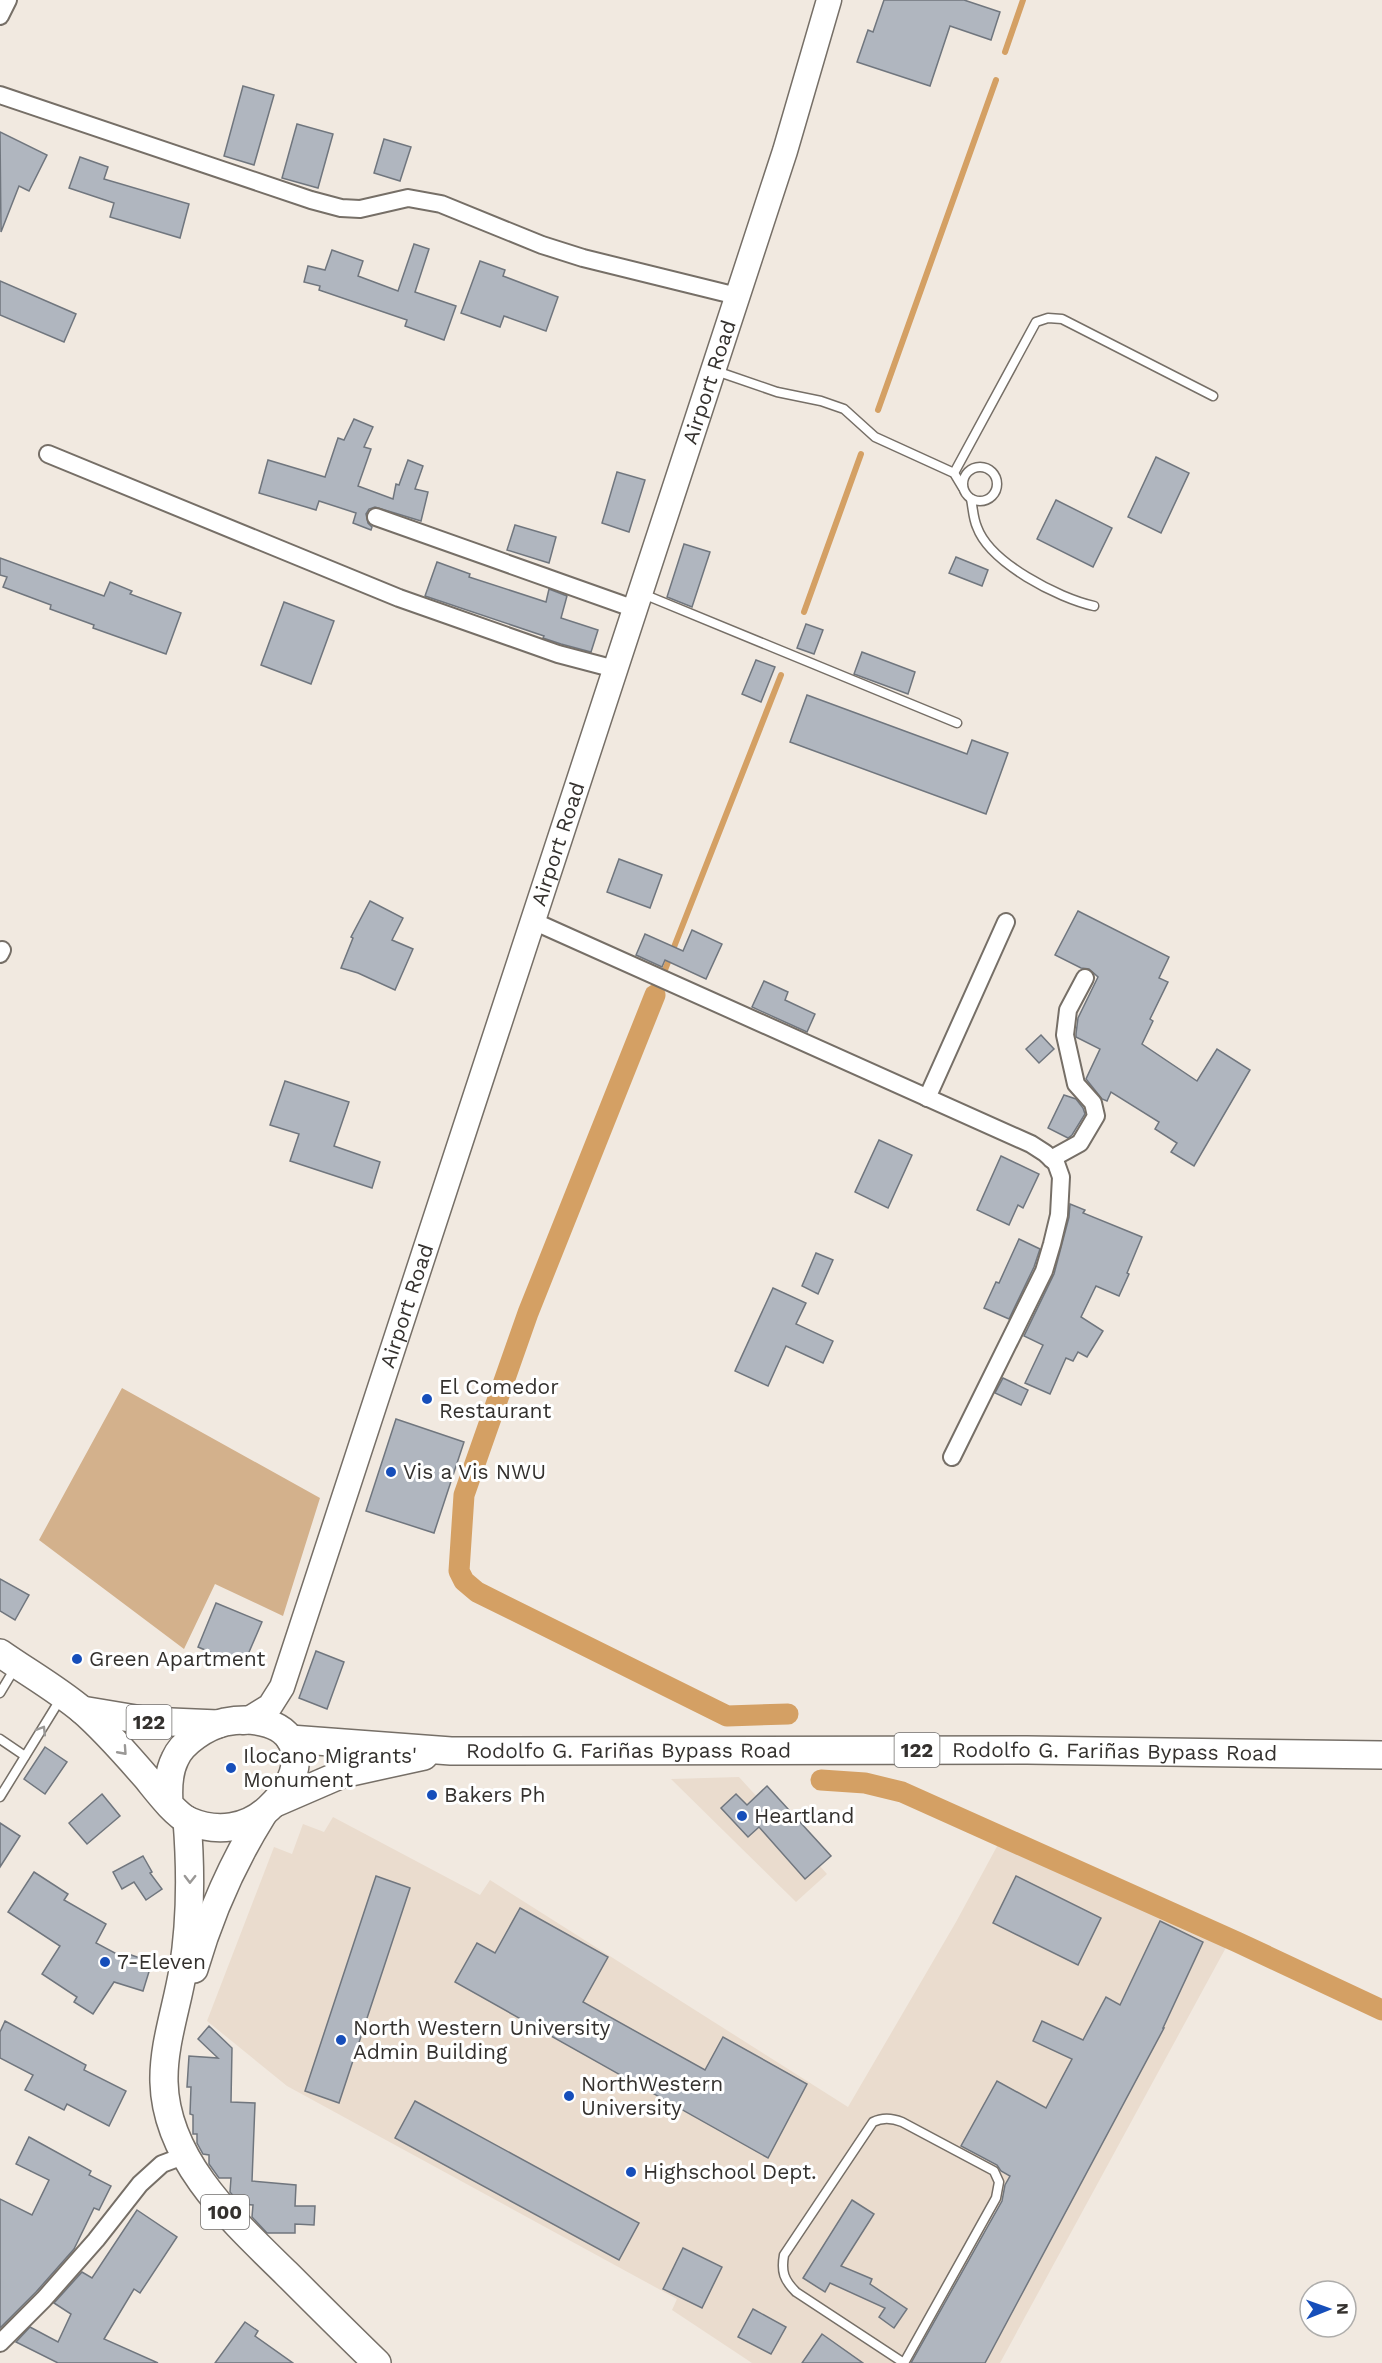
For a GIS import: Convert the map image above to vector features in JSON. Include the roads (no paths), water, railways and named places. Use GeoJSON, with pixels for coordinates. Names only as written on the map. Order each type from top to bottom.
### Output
{"type":"FeatureCollection","features":[{"type":"Feature","properties":{"kind":"main road","name":"Airport Road"},"geometry":{"type":"LineString","coordinates":[[282,1687],[785,151],[829,0]]}},
{"type":"Feature","properties":{"kind":"main road","name":"122"},"geometry":{"type":"LineString","coordinates":[[9,1659],[72,1703],[114,1742],[178,1812]]}},
{"type":"Feature","properties":{"kind":"main road","name":"100"},"geometry":{"type":"LineString","coordinates":[[282,1687],[270,1706],[186,1744],[175,1757],[168,1785],[190,1858],[189,1905],[183,1969],[166,2057],[164,2082],[171,2124],[177,2140],[209,2194],[241,2229],[376,2363]]}},
{"type":"Feature","properties":{"kind":"main road","name":"100"},"geometry":{"type":"LineString","coordinates":[[174,2015],[192,1977],[199,1950],[220,1895],[244,1844],[292,1779],[295,1752],[279,1710],[282,1687]]}},
{"type":"Feature","properties":{"kind":"main road","name":"122"},"geometry":{"type":"LineString","coordinates":[[72,1703],[148,1722],[231,1723]]}},
{"type":"Feature","properties":{"kind":"main road"},"geometry":{"type":"LineString","coordinates":[[231,1723],[261,1722],[286,1733]]}},
{"type":"Feature","properties":{"kind":"main road","name":"Rodolfo G. Fariñas Bypass Road"},"geometry":{"type":"LineString","coordinates":[[286,1733],[451,1751],[1039,1750],[1382,1755]]}},
{"type":"Feature","properties":{"kind":"main road","name":"Rodolfo G. Fariñas Bypass Road"},"geometry":{"type":"LineString","coordinates":[[269,1809],[342,1774],[451,1751]]}},
{"type":"Feature","properties":{"kind":"main road"},"geometry":{"type":"LineString","coordinates":[[178,1812],[217,1828],[246,1824],[269,1809]]}},
{"type":"Feature","properties":{"kind":"street"},"geometry":{"type":"LineString","coordinates":[[0,16],[8,0]]}},
{"type":"Feature","properties":{"kind":"street"},"geometry":{"type":"LineString","coordinates":[[0,95],[311,200],[341,208],[360,209],[408,198],[424,199],[542,245],[583,258],[737,296]]}},
{"type":"Feature","properties":{"kind":"street"},"geometry":{"type":"LineString","coordinates":[[48,454],[399,598],[558,654],[615,669]]}},
{"type":"Feature","properties":{"kind":"street"},"geometry":{"type":"LineString","coordinates":[[376,517],[638,601]]}},
{"type":"Feature","properties":{"kind":"street"},"geometry":{"type":"LineString","coordinates":[[532,921],[1031,1144],[1056,1164],[1061,1177],[1062,1194],[1057,1225],[1044,1271],[952,1457]]}},
{"type":"Feature","properties":{"kind":"street"},"geometry":{"type":"LineString","coordinates":[[927,1098],[1006,922]]}},
{"type":"Feature","properties":{"kind":"street"},"geometry":{"type":"LineString","coordinates":[[1051,1159],[1080,1143],[1096,1116],[1093,1103],[1076,1084],[1065,1035],[1068,1010],[1085,978]]}},
{"type":"Feature","properties":{"kind":"street"},"geometry":{"type":"LineString","coordinates":[[0,2343],[67,2274],[140,2184],[162,2164],[186,2155]]}},
{"type":"Feature","properties":{"kind":"lane"},"geometry":{"type":"LineString","coordinates":[[954,473],[1036,322],[1047,318],[1062,319],[1213,396]]}},
{"type":"Feature","properties":{"kind":"lane"},"geometry":{"type":"LineString","coordinates":[[713,370],[777,392],[821,401],[844,409],[875,437],[954,473],[971,499],[977,527],[996,555],[1017,572],[1078,603],[1094,606]]}},
{"type":"Feature","properties":{"kind":"lane"},"geometry":{"type":"LineString","coordinates":[[963,488],[966,474],[971,469],[984,467],[995,474],[998,487],[995,494],[984,501],[971,499]]}},
{"type":"Feature","properties":{"kind":"lane"},"geometry":{"type":"LineString","coordinates":[[638,601],[957,723]]}},
{"type":"Feature","properties":{"kind":"lane"},"geometry":{"type":"LineString","coordinates":[[0,1693],[9,1659]]}},
{"type":"Feature","properties":{"kind":"lane"},"geometry":{"type":"LineString","coordinates":[[0,1797],[25,1756],[72,1703]]}},
{"type":"Feature","properties":{"kind":"lane"},"geometry":{"type":"LineString","coordinates":[[0,1738],[25,1756]]}},
{"type":"Feature","properties":{"kind":"lane"},"geometry":{"type":"LineString","coordinates":[[879,2119],[893,2119],[902,2122],[994,2171],[999,2182],[996,2198],[904,2363],[796,2292],[788,2284],[782,2266],[784,2255],[873,2122],[879,2119]]}},
{"type":"Feature","properties":{"kind":"waterway"},"geometry":{"type":"LineString","coordinates":[[1005,52],[1023,0]]}},
{"type":"Feature","properties":{"kind":"waterway"},"geometry":{"type":"LineString","coordinates":[[878,410],[996,80]]}},
{"type":"Feature","properties":{"kind":"waterway"},"geometry":{"type":"LineString","coordinates":[[804,612],[861,454]]}},
{"type":"Feature","properties":{"kind":"waterway"},"geometry":{"type":"LineString","coordinates":[[663,975],[781,675]]}},
{"type":"Feature","properties":{"kind":"waterway"},"geometry":{"type":"LineString","coordinates":[[655,995],[528,1313],[464,1495],[459,1571],[464,1581],[477,1592],[727,1716],[788,1714]]}},
{"type":"Feature","properties":{"kind":"waterway"},"geometry":{"type":"LineString","coordinates":[[821,1780],[865,1783],[902,1792],[1237,1942],[1382,2010]]}},
{"type":"Feature","properties":{"kind":"place","name":"El Comedor Restaurant"},"geometry":{"type":"Point","coordinates":[427,1399]}},
{"type":"Feature","properties":{"kind":"place","name":"Vis a Vis NWU"},"geometry":{"type":"Point","coordinates":[391,1472]}},
{"type":"Feature","properties":{"kind":"place","name":"Green Apartment"},"geometry":{"type":"Point","coordinates":[77,1659]}},
{"type":"Feature","properties":{"kind":"place","name":"Ilocano Migrants' Monument"},"geometry":{"type":"Point","coordinates":[231,1768]}},
{"type":"Feature","properties":{"kind":"place","name":"Bakers Ph"},"geometry":{"type":"Point","coordinates":[432,1795]}},
{"type":"Feature","properties":{"kind":"place","name":"Heartland"},"geometry":{"type":"Point","coordinates":[742,1816]}},
{"type":"Feature","properties":{"kind":"place","name":"7-Eleven"},"geometry":{"type":"Point","coordinates":[105,1962]}},
{"type":"Feature","properties":{"kind":"place","name":"North Western University Admin Building"},"geometry":{"type":"Point","coordinates":[341,2040]}},
{"type":"Feature","properties":{"kind":"place","name":"NorthWestern University"},"geometry":{"type":"Point","coordinates":[569,2096]}},
{"type":"Feature","properties":{"kind":"place","name":"Highschool Dept."},"geometry":{"type":"Point","coordinates":[631,2172]}}]}
